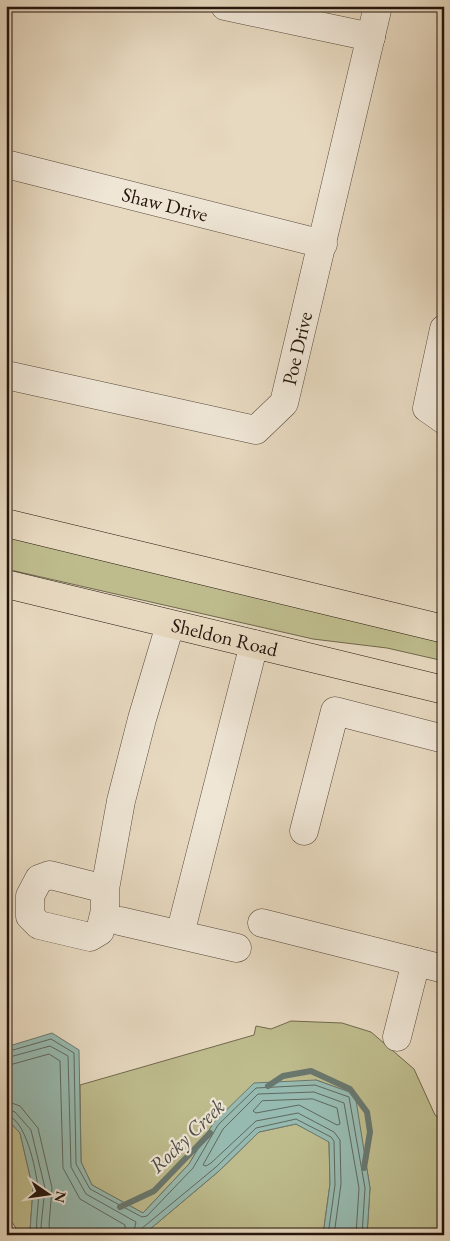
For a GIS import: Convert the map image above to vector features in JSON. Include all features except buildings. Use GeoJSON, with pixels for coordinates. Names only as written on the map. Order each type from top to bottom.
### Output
{"type":"FeatureCollection","features":[{"type":"Feature","properties":{"kind":"main road"},"geometry":{"type":"LineString","coordinates":[[6,523],[444,628]]}},
{"type":"Feature","properties":{"kind":"main road","name":"Sheldon Road"},"geometry":{"type":"LineString","coordinates":[[6,584],[444,690]]}},
{"type":"Feature","properties":{"kind":"street"},"geometry":{"type":"LineString","coordinates":[[225,6],[371,37]]}},
{"type":"Feature","properties":{"kind":"street","name":"Poe Drive"},"geometry":{"type":"LineString","coordinates":[[6,375],[256,430],[284,403],[378,6]]}},
{"type":"Feature","properties":{"kind":"street","name":"Shaw Drive"},"geometry":{"type":"LineString","coordinates":[[6,164],[323,244]]}},
{"type":"Feature","properties":{"kind":"street"},"geometry":{"type":"LineString","coordinates":[[444,330],[427,408],[444,420]]}},
{"type":"Feature","properties":{"kind":"street"},"geometry":{"type":"LineString","coordinates":[[105,889],[121,801],[142,719],[170,625]]}},
{"type":"Feature","properties":{"kind":"street"},"geometry":{"type":"LineString","coordinates":[[180,934],[254,644]]}},
{"type":"Feature","properties":{"kind":"street"},"geometry":{"type":"LineString","coordinates":[[304,832],[335,711],[444,739]]}},
{"type":"Feature","properties":{"kind":"street"},"geometry":{"type":"LineString","coordinates":[[120,921],[237,948]]}},
{"type":"Feature","properties":{"kind":"street"},"geometry":{"type":"LineString","coordinates":[[262,923],[444,969]]}},
{"type":"Feature","properties":{"kind":"street"},"geometry":{"type":"LineString","coordinates":[[397,1037],[416,962]]}},
{"type":"Feature","properties":{"kind":"shaded area"},"geometry":{"type":"Polygon","coordinates":[[[6,533],[444,635],[444,661],[387,648],[313,639],[6,569],[6,533]]]}},
{"type":"Feature","properties":{"kind":"shaded area"},"geometry":{"type":"Polygon","coordinates":[[[291,1021],[342,1023],[371,1032],[414,1069],[435,1115],[444,1122],[444,1235],[367,1235],[370,1188],[354,1094],[316,1080],[214,1122],[189,1164],[143,1213],[92,1185],[81,1162],[80,1085],[254,1035],[256,1026],[271,1029],[291,1021]]]}},
{"type":"Feature","properties":{"kind":"shaded area"},"geometry":{"type":"Polygon","coordinates":[[[6,1118],[20,1133],[33,1189],[30,1231],[34,1235],[20,1235],[6,1212],[6,1118]]]}},
{"type":"Feature","properties":{"kind":"shaded area"},"geometry":{"type":"Polygon","coordinates":[[[296,1124],[329,1141],[330,1184],[323,1235],[139,1235],[149,1230],[219,1171],[259,1132],[296,1124]]]}},
{"type":"Feature","properties":{"kind":"water"},"geometry":{"type":"Polygon","coordinates":[[[52,1033],[79,1050],[81,1162],[92,1185],[143,1213],[189,1164],[214,1122],[254,1083],[316,1080],[355,1094],[370,1188],[367,1235],[323,1235],[330,1184],[329,1142],[296,1124],[259,1132],[219,1171],[149,1230],[139,1235],[34,1235],[30,1231],[33,1189],[20,1133],[6,1118],[6,1047],[52,1033]]]}},
{"type":"Feature","properties":{"kind":"waterway","name":"Rocky Creek"},"geometry":{"type":"LineString","coordinates":[[268,1086],[283,1076],[311,1071],[350,1089],[367,1112],[370,1132],[364,1168]]}},
{"type":"Feature","properties":{"kind":"waterway","name":"Rocky Creek"},"geometry":{"type":"LineString","coordinates":[[120,1207],[154,1191],[210,1133]]}}]}
